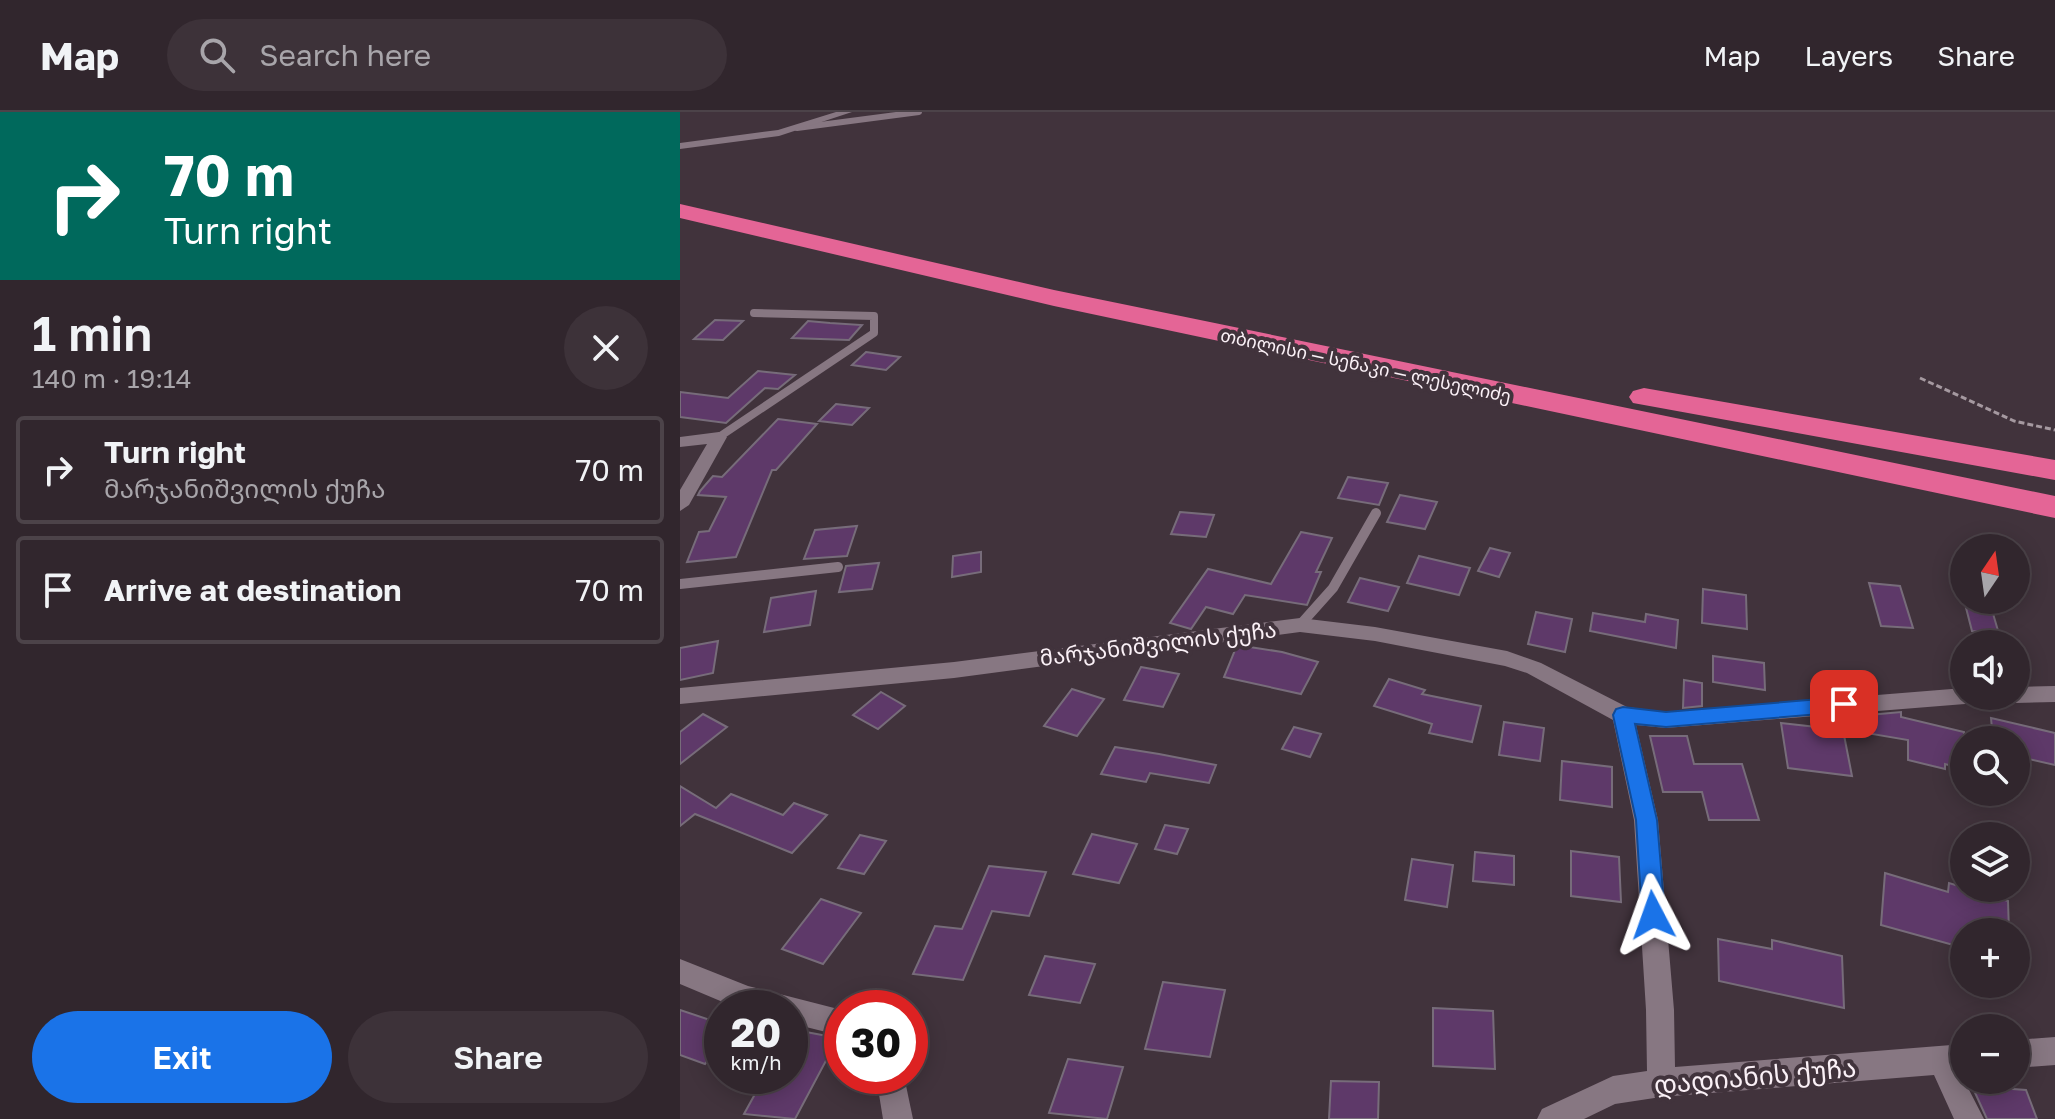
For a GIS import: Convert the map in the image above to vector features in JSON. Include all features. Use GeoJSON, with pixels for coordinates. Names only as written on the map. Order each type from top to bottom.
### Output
{"type":"FeatureCollection","features":[{"type":"Feature","properties":{"kind":"highway","name":"თბილისი — სენაკი — ლესელიძე"},"geometry":{"type":"LineString","coordinates":[[680,197],[1161,305],[1418,356],[2055,470]]}},
{"type":"Feature","properties":{"kind":"highway","name":"თბილისი — სენაკი — ლესელიძე"},"geometry":{"type":"LineString","coordinates":[[680,211],[1054,298],[1344,361],[2055,507]]}},
{"type":"Feature","properties":{"kind":"street"},"geometry":{"type":"LineString","coordinates":[[680,146],[737,141],[797,128],[847,112]]}},
{"type":"Feature","properties":{"kind":"street"},"geometry":{"type":"LineString","coordinates":[[680,442],[719,437]]}},
{"type":"Feature","properties":{"kind":"street"},"geometry":{"type":"LineString","coordinates":[[680,505],[719,437]]}},
{"type":"Feature","properties":{"kind":"street","name":"მარჯანიშვილის ქუჩა"},"geometry":{"type":"LineString","coordinates":[[680,696],[954,670],[1300,625],[1375,634],[1507,659],[1534,668],[1623,715],[1666,720],[1950,697]]}},
{"type":"Feature","properties":{"kind":"street"},"geometry":{"type":"LineString","coordinates":[[2030,695],[2055,694]]}},
{"type":"Feature","properties":{"kind":"street"},"geometry":{"type":"LineString","coordinates":[[1623,715],[1646,820],[1660,1010],[1661,1083]]}},
{"type":"Feature","properties":{"kind":"street"},"geometry":{"type":"LineString","coordinates":[[680,971],[725,990]]}},
{"type":"Feature","properties":{"kind":"street"},"geometry":{"type":"LineString","coordinates":[[2030,1053],[2055,1051]]}},
{"type":"Feature","properties":{"kind":"street","name":"დადიანის ქუჩა"},"geometry":{"type":"LineString","coordinates":[[1552,1119],[1613,1090],[1661,1083],[1950,1059]]}},
{"type":"Feature","properties":{"kind":"street"},"geometry":{"type":"LineString","coordinates":[[893,1094],[898,1119]]}},
{"type":"Feature","properties":{"kind":"street"},"geometry":{"type":"LineString","coordinates":[[1962,1094],[1969,1119]]}},
{"type":"Feature","properties":{"kind":"lane"},"geometry":{"type":"LineString","coordinates":[[797,128],[919,112]]}},
{"type":"Feature","properties":{"kind":"lane"},"geometry":{"type":"LineString","coordinates":[[719,437],[874,333],[874,316],[754,313]]}},
{"type":"Feature","properties":{"kind":"lane"},"geometry":{"type":"LineString","coordinates":[[1300,625],[1333,588],[1376,513]]}},
{"type":"Feature","properties":{"kind":"lane"},"geometry":{"type":"LineString","coordinates":[[680,584],[838,567]]}},
{"type":"Feature","properties":{"kind":"path"},"geometry":{"type":"LineString","coordinates":[[1920,378],[2014,421],[2055,430]]}},
{"type":"Feature","properties":{"kind":"building"},"geometry":{"type":"Polygon","coordinates":[[[715,320],[743,321],[723,340],[694,339],[715,320]]]}},
{"type":"Feature","properties":{"kind":"building"},"geometry":{"type":"Polygon","coordinates":[[[808,321],[862,325],[849,340],[792,338],[808,321]]]}},
{"type":"Feature","properties":{"kind":"building"},"geometry":{"type":"Polygon","coordinates":[[[866,352],[900,357],[886,370],[852,365],[866,352]]]}},
{"type":"Feature","properties":{"kind":"building"},"geometry":{"type":"Polygon","coordinates":[[[758,371],[795,375],[778,389],[765,388],[726,423],[680,417],[680,392],[728,398],[758,371]]]}},
{"type":"Feature","properties":{"kind":"building"},"geometry":{"type":"Polygon","coordinates":[[[836,404],[869,408],[852,425],[819,421],[836,404]]]}},
{"type":"Feature","properties":{"kind":"building"},"geometry":{"type":"Polygon","coordinates":[[[778,419],[817,424],[776,470],[772,470],[736,557],[687,562],[699,532],[709,531],[726,497],[698,495],[700,491],[713,476],[722,477],[778,419]]]}},
{"type":"Feature","properties":{"kind":"building"},"geometry":{"type":"Polygon","coordinates":[[[1348,477],[1388,483],[1379,505],[1338,498],[1348,477]]]}},
{"type":"Feature","properties":{"kind":"building"},"geometry":{"type":"Polygon","coordinates":[[[1400,495],[1437,502],[1425,529],[1387,522],[1400,495]]]}},
{"type":"Feature","properties":{"kind":"building"},"geometry":{"type":"Polygon","coordinates":[[[1180,512],[1214,515],[1206,537],[1171,534],[1180,512]]]}},
{"type":"Feature","properties":{"kind":"building"},"geometry":{"type":"Polygon","coordinates":[[[857,526],[847,556],[804,559],[815,530],[857,526]]]}},
{"type":"Feature","properties":{"kind":"building"},"geometry":{"type":"Polygon","coordinates":[[[1301,532],[1332,538],[1316,572],[1321,572],[1307,605],[1245,595],[1233,614],[1206,607],[1191,629],[1170,623],[1208,569],[1271,584],[1301,532]]]}},
{"type":"Feature","properties":{"kind":"building"},"geometry":{"type":"Polygon","coordinates":[[[1490,548],[1510,553],[1499,577],[1478,571],[1490,548]]]}},
{"type":"Feature","properties":{"kind":"building"},"geometry":{"type":"Polygon","coordinates":[[[981,552],[981,572],[952,577],[953,556],[981,552]]]}},
{"type":"Feature","properties":{"kind":"building"},"geometry":{"type":"Polygon","coordinates":[[[1419,556],[1470,568],[1459,595],[1407,583],[1419,556]]]}},
{"type":"Feature","properties":{"kind":"building"},"geometry":{"type":"Polygon","coordinates":[[[879,563],[872,589],[839,592],[846,566],[879,563]]]}},
{"type":"Feature","properties":{"kind":"building"},"geometry":{"type":"Polygon","coordinates":[[[1360,578],[1399,587],[1388,611],[1348,602],[1360,578]]]}},
{"type":"Feature","properties":{"kind":"building"},"geometry":{"type":"Polygon","coordinates":[[[1869,583],[1900,586],[1913,628],[1881,626],[1869,583]]]}},
{"type":"Feature","properties":{"kind":"building"},"geometry":{"type":"Polygon","coordinates":[[[1703,589],[1746,595],[1747,629],[1702,623],[1703,589]]]}},
{"type":"Feature","properties":{"kind":"building"},"geometry":{"type":"Polygon","coordinates":[[[816,591],[810,625],[764,632],[771,598],[816,591]]]}},
{"type":"Feature","properties":{"kind":"building"},"geometry":{"type":"Polygon","coordinates":[[[1536,612],[1572,619],[1565,652],[1528,644],[1536,612]]]}},
{"type":"Feature","properties":{"kind":"building"},"geometry":{"type":"Polygon","coordinates":[[[1593,613],[1645,622],[1646,614],[1678,620],[1676,648],[1590,631],[1593,613]]]}},
{"type":"Feature","properties":{"kind":"building"},"geometry":{"type":"Polygon","coordinates":[[[1968,614],[1993,614],[1998,630],[1972,630],[1968,614]]]}},
{"type":"Feature","properties":{"kind":"building"},"geometry":{"type":"Polygon","coordinates":[[[718,641],[713,673],[680,680],[680,648],[718,641]]]}},
{"type":"Feature","properties":{"kind":"building"},"geometry":{"type":"Polygon","coordinates":[[[1237,645],[1318,662],[1301,694],[1224,677],[1237,645]]]}},
{"type":"Feature","properties":{"kind":"building"},"geometry":{"type":"Polygon","coordinates":[[[1713,656],[1764,663],[1765,690],[1713,682],[1713,656]]]}},
{"type":"Feature","properties":{"kind":"building"},"geometry":{"type":"Polygon","coordinates":[[[1141,667],[1179,674],[1163,707],[1124,700],[1141,667]]]}},
{"type":"Feature","properties":{"kind":"building"},"geometry":{"type":"Polygon","coordinates":[[[1389,679],[1425,690],[1422,694],[1481,706],[1472,742],[1429,733],[1432,724],[1374,706],[1389,679]]]}},
{"type":"Feature","properties":{"kind":"building"},"geometry":{"type":"Polygon","coordinates":[[[1684,680],[1702,683],[1702,706],[1683,708],[1684,680]]]}},
{"type":"Feature","properties":{"kind":"building"},"geometry":{"type":"Polygon","coordinates":[[[1072,689],[1104,699],[1077,736],[1044,726],[1072,689]]]}},
{"type":"Feature","properties":{"kind":"building"},"geometry":{"type":"Polygon","coordinates":[[[881,692],[905,706],[878,729],[853,715],[881,692]]]}},
{"type":"Feature","properties":{"kind":"building"},"geometry":{"type":"Polygon","coordinates":[[[1901,712],[1901,717],[1950,729],[1950,765],[1945,764],[1945,769],[1908,760],[1908,740],[1872,734],[1869,715],[1901,712]]]}},
{"type":"Feature","properties":{"kind":"building"},"geometry":{"type":"Polygon","coordinates":[[[703,714],[727,727],[680,764],[680,732],[703,714]]]}},
{"type":"Feature","properties":{"kind":"building"},"geometry":{"type":"Polygon","coordinates":[[[1991,718],[2025,726],[1992,726],[1991,718]]]}},
{"type":"Feature","properties":{"kind":"building"},"geometry":{"type":"Polygon","coordinates":[[[1504,722],[1544,728],[1540,761],[1499,755],[1504,722]]]}},
{"type":"Feature","properties":{"kind":"building"},"geometry":{"type":"Polygon","coordinates":[[[1781,723],[1843,730],[1852,776],[1788,768],[1781,723]]]}},
{"type":"Feature","properties":{"kind":"building"},"geometry":{"type":"Polygon","coordinates":[[[1294,727],[1321,734],[1310,757],[1282,749],[1294,727]]]}},
{"type":"Feature","properties":{"kind":"building"},"geometry":{"type":"Polygon","coordinates":[[[2030,727],[2055,733],[2055,765],[2030,759],[2030,727]]]}},
{"type":"Feature","properties":{"kind":"building"},"geometry":{"type":"Polygon","coordinates":[[[1650,736],[1687,736],[1694,764],[1742,764],[1759,820],[1709,820],[1702,792],[1663,792],[1650,736]]]}},
{"type":"Feature","properties":{"kind":"building"},"geometry":{"type":"Polygon","coordinates":[[[1115,747],[1216,765],[1209,783],[1150,773],[1146,782],[1101,774],[1115,747]]]}},
{"type":"Feature","properties":{"kind":"building"},"geometry":{"type":"Polygon","coordinates":[[[1562,761],[1612,767],[1612,807],[1560,800],[1562,761]]]}},
{"type":"Feature","properties":{"kind":"building"},"geometry":{"type":"Polygon","coordinates":[[[680,786],[716,808],[731,794],[783,815],[794,803],[827,815],[792,853],[695,814],[680,826],[680,786]]]}},
{"type":"Feature","properties":{"kind":"building"},"geometry":{"type":"Polygon","coordinates":[[[1165,825],[1188,829],[1177,854],[1155,849],[1165,825]]]}},
{"type":"Feature","properties":{"kind":"building"},"geometry":{"type":"Polygon","coordinates":[[[1092,834],[1137,844],[1119,883],[1073,874],[1092,834]]]}},
{"type":"Feature","properties":{"kind":"building"},"geometry":{"type":"Polygon","coordinates":[[[860,835],[886,841],[864,874],[838,868],[860,835]]]}},
{"type":"Feature","properties":{"kind":"building"},"geometry":{"type":"Polygon","coordinates":[[[1571,851],[1619,857],[1621,902],[1571,896],[1571,851]]]}},
{"type":"Feature","properties":{"kind":"building"},"geometry":{"type":"Polygon","coordinates":[[[1475,852],[1514,856],[1514,885],[1473,881],[1475,852]]]}},
{"type":"Feature","properties":{"kind":"building"},"geometry":{"type":"Polygon","coordinates":[[[1412,859],[1453,865],[1447,907],[1405,900],[1412,859]]]}},
{"type":"Feature","properties":{"kind":"building"},"geometry":{"type":"Polygon","coordinates":[[[989,866],[1046,872],[1029,916],[992,911],[963,980],[913,974],[935,926],[962,929],[989,866]]]}},
{"type":"Feature","properties":{"kind":"building"},"geometry":{"type":"Polygon","coordinates":[[[1885,873],[1948,892],[1950,883],[1950,902],[2008,902],[2009,918],[1950,918],[1950,944],[1881,925],[1885,873]]]}},
{"type":"Feature","properties":{"kind":"building"},"geometry":{"type":"Polygon","coordinates":[[[821,899],[861,913],[823,964],[782,949],[821,899]]]}},
{"type":"Feature","properties":{"kind":"building"},"geometry":{"type":"Polygon","coordinates":[[[1718,939],[1772,949],[1772,940],[1842,956],[1844,1008],[1719,981],[1718,939]]]}},
{"type":"Feature","properties":{"kind":"building"},"geometry":{"type":"Polygon","coordinates":[[[1045,956],[1095,964],[1080,1003],[1029,995],[1045,956]]]}},
{"type":"Feature","properties":{"kind":"building"},"geometry":{"type":"Polygon","coordinates":[[[1163,982],[1225,990],[1210,1057],[1145,1049],[1163,982]]]}},
{"type":"Feature","properties":{"kind":"building"},"geometry":{"type":"Polygon","coordinates":[[[1433,1008],[1493,1011],[1495,1069],[1433,1066],[1433,1008]]]}},
{"type":"Feature","properties":{"kind":"building"},"geometry":{"type":"Polygon","coordinates":[[[680,1010],[704,1018],[704,1064],[680,1055],[680,1010]]]}},
{"type":"Feature","properties":{"kind":"building"},"geometry":{"type":"Polygon","coordinates":[[[808,1032],[824,1035],[824,1064],[795,1119],[744,1114],[755,1094],[808,1094],[808,1032]]]}},
{"type":"Feature","properties":{"kind":"building"},"geometry":{"type":"Polygon","coordinates":[[[1068,1059],[1123,1067],[1107,1119],[1049,1113],[1068,1059]]]}},
{"type":"Feature","properties":{"kind":"building"},"geometry":{"type":"Polygon","coordinates":[[[1331,1081],[1379,1082],[1378,1119],[1329,1119],[1331,1081]]]}},
{"type":"Feature","properties":{"kind":"building"},"geometry":{"type":"Polygon","coordinates":[[[1976,1094],[2028,1094],[2037,1119],[1987,1119],[1976,1094]]]}},
{"type":"Feature","properties":{"kind":"route"},"geometry":{"type":"LineString","coordinates":[[1653,915],[1646,820],[1623,715],[1666,720],[1844,704]]}}]}
